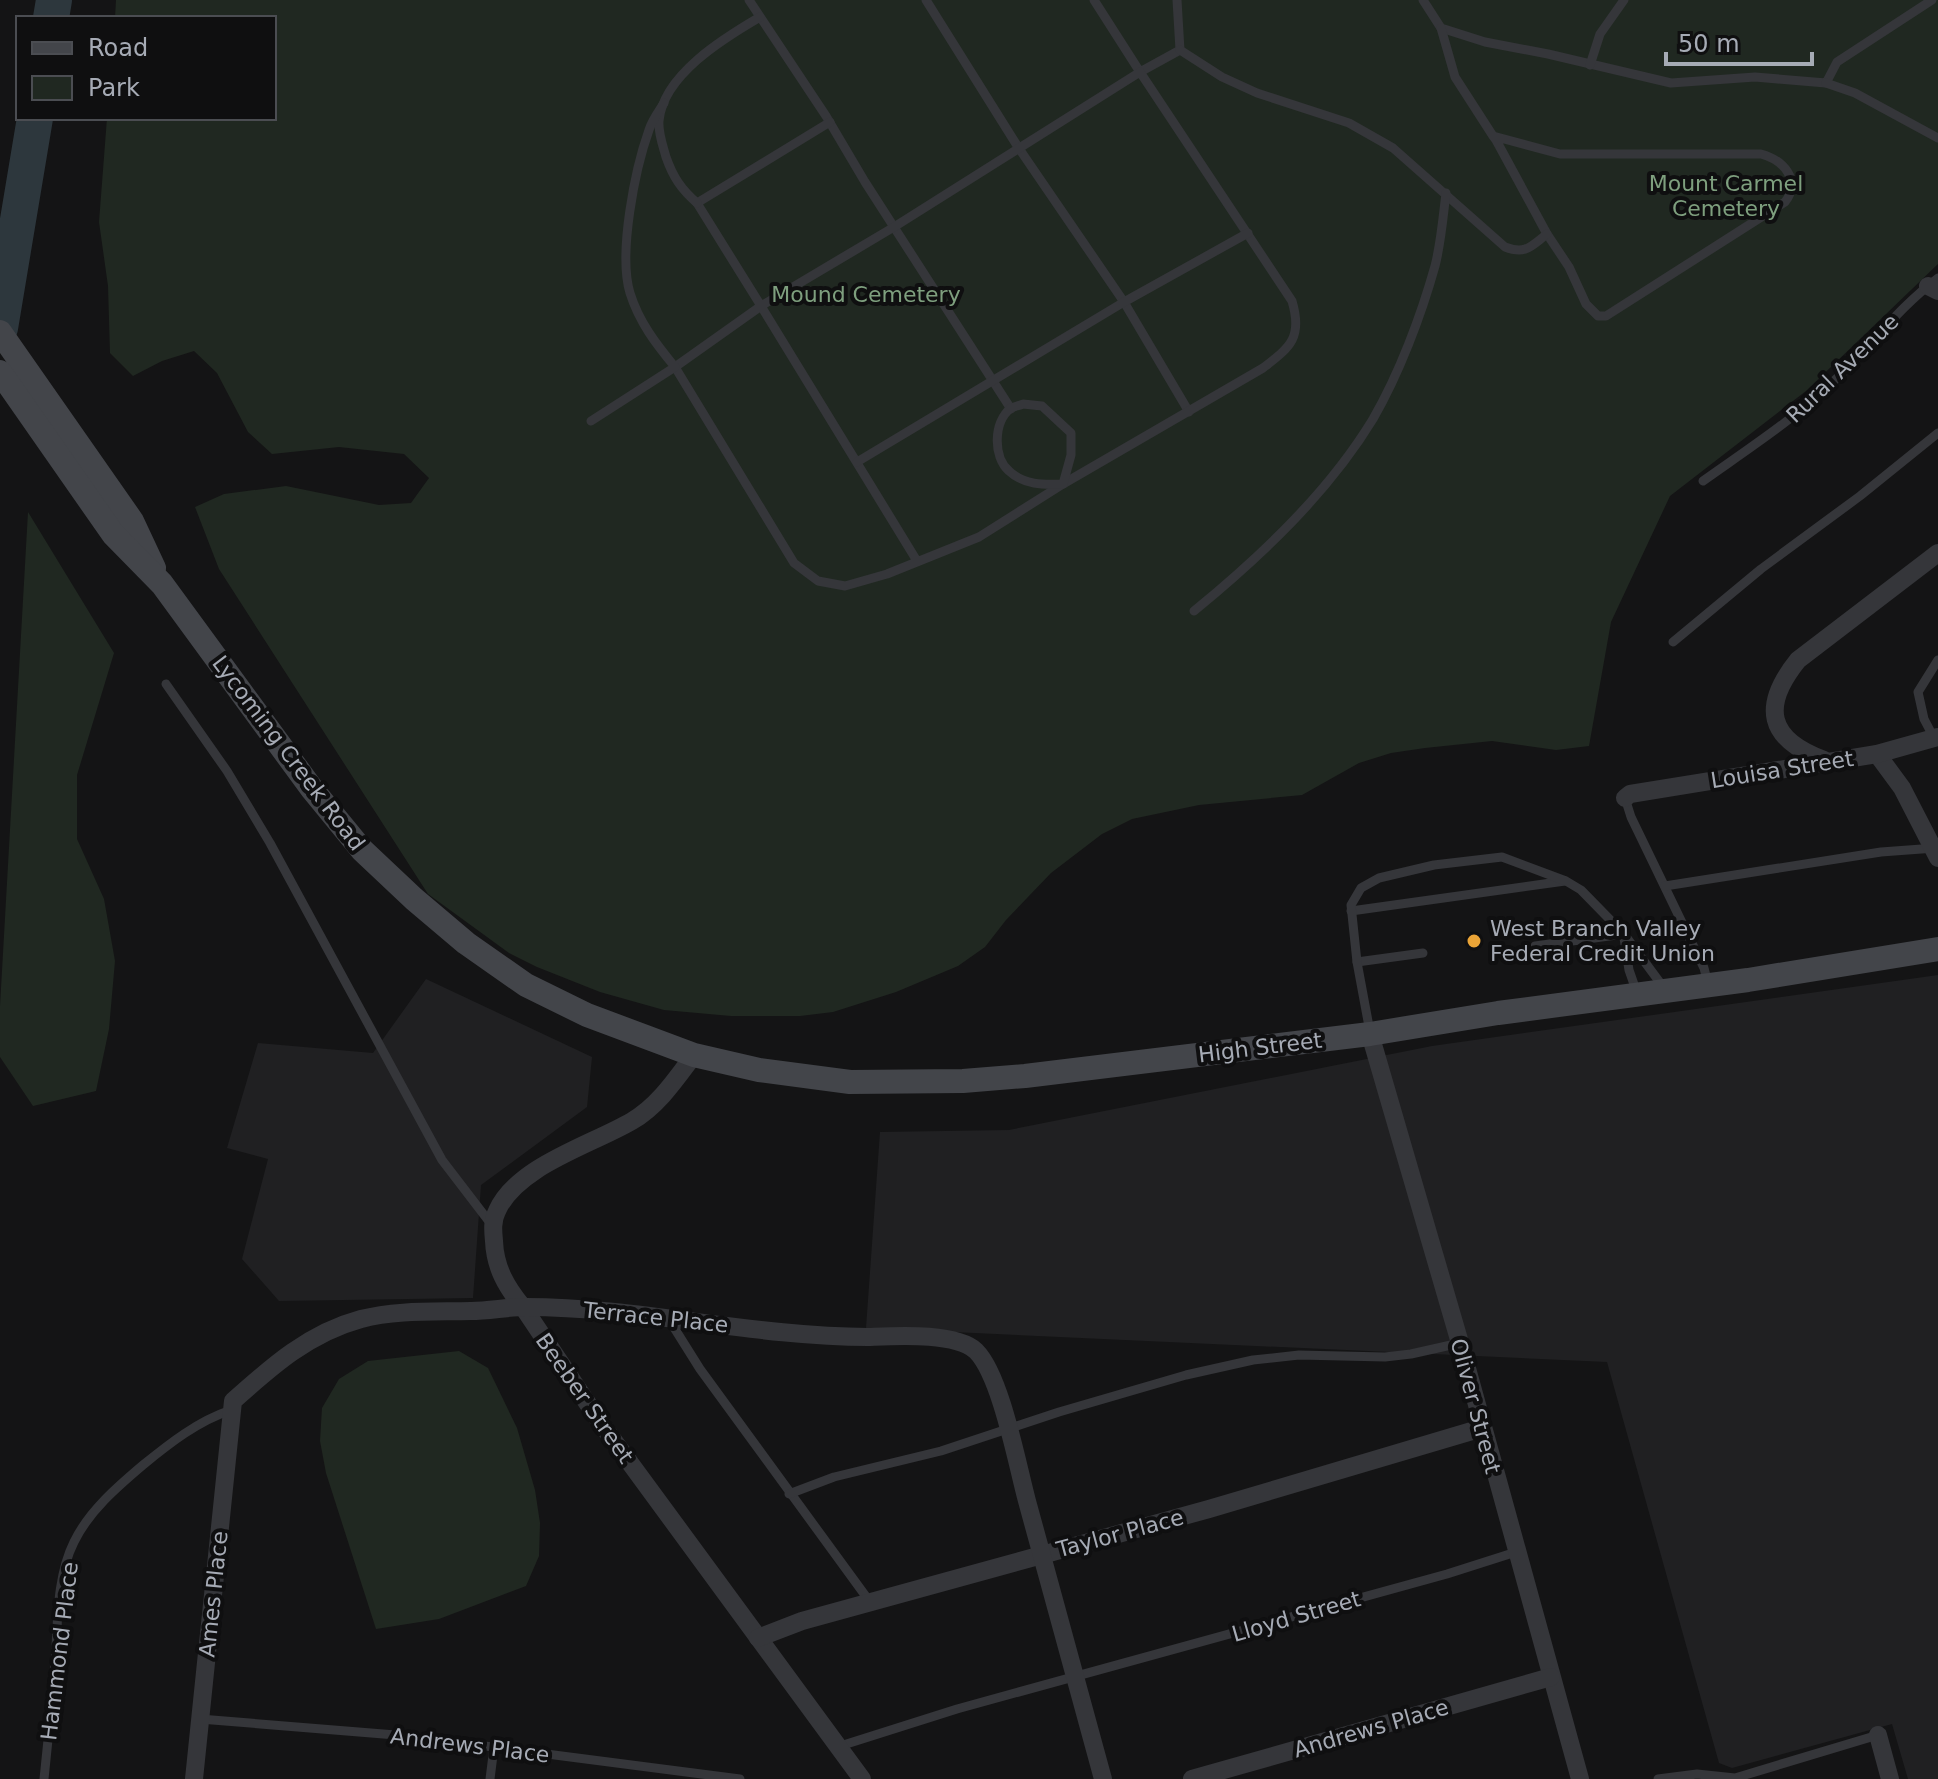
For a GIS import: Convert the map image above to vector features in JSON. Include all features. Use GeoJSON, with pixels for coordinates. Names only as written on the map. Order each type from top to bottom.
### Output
{"type":"FeatureCollection","features":[{"type":"Feature","properties":{"kind":"main road","name":"Lycoming Creek Road"},"geometry":{"type":"LineString","coordinates":[[0,332],[132,521],[162,584]]}},
{"type":"Feature","properties":{"kind":"main road","name":"Lycoming Creek Road"},"geometry":{"type":"LineString","coordinates":[[0,372],[113,534],[162,584],[312,789],[362,850],[466,943],[526,985],[587,1015]]}},
{"type":"Feature","properties":{"kind":"main road","name":"High Street"},"geometry":{"type":"LineString","coordinates":[[587,1015],[694,1055],[796,1077],[891,1083],[963,1081],[1370,1034],[1498,1013],[1708,986],[1938,949]]}},
{"type":"Feature","properties":{"kind":"street"},"geometry":{"type":"LineString","coordinates":[[1826,761],[1804,753],[1779,730],[1775,707],[1777,691],[1783,679],[1798,660],[1938,553]]}},
{"type":"Feature","properties":{"kind":"street","name":"Louisa Street"},"geometry":{"type":"LineString","coordinates":[[1625,798],[1630,794],[1877,754],[1936,737]]}},
{"type":"Feature","properties":{"kind":"street"},"geometry":{"type":"LineString","coordinates":[[1877,754],[1902,788],[1936,851]]}},
{"type":"Feature","properties":{"kind":"street","name":"Oliver Street"},"geometry":{"type":"LineString","coordinates":[[1370,1034],[1460,1343],[1580,1779]]}},
{"type":"Feature","properties":{"kind":"street"},"geometry":{"type":"LineString","coordinates":[[493,1226],[496,1212],[523,1180],[563,1155],[632,1121],[672,1085],[694,1055]]}},
{"type":"Feature","properties":{"kind":"street","name":"Beeber Street"},"geometry":{"type":"LineString","coordinates":[[493,1226],[500,1271],[508,1289],[600,1422],[862,1779]]}},
{"type":"Feature","properties":{"kind":"street","name":"Terrace Place"},"geometry":{"type":"LineString","coordinates":[[232,1409],[233,1401],[279,1360],[338,1326],[363,1319],[390,1314],[523,1307],[601,1309],[853,1337],[950,1339],[968,1345],[987,1366],[1008,1429]]}},
{"type":"Feature","properties":{"kind":"street","name":"Ames Place"},"geometry":{"type":"LineString","coordinates":[[194,1779],[232,1409]]}},
{"type":"Feature","properties":{"kind":"street","name":"Taylor Place"},"geometry":{"type":"LineString","coordinates":[[758,1638],[802,1621],[1209,1509],[1482,1428]]}},
{"type":"Feature","properties":{"kind":"street"},"geometry":{"type":"LineString","coordinates":[[1008,1429],[1103,1779]]}},
{"type":"Feature","properties":{"kind":"street","name":"Andrews Place"},"geometry":{"type":"LineString","coordinates":[[1192,1779],[1551,1677]]}},
{"type":"Feature","properties":{"kind":"street"},"geometry":{"type":"LineString","coordinates":[[1878,1735],[1890,1779]]}},
{"type":"Feature","properties":{"kind":"lane"},"geometry":{"type":"LineString","coordinates":[[749,0],[1011,409]]}},
{"type":"Feature","properties":{"kind":"lane"},"geometry":{"type":"LineString","coordinates":[[926,0],[1018,147],[1124,302],[1189,412]]}},
{"type":"Feature","properties":{"kind":"lane"},"geometry":{"type":"LineString","coordinates":[[760,17],[730,35],[679,79],[650,127],[634,182],[627,246],[629,290],[651,337],[675,367],[794,563],[818,581],[845,586],[887,574],[979,537],[1063,484],[1263,368],[1289,348],[1297,319],[1292,301],[1094,0]]}},
{"type":"Feature","properties":{"kind":"lane"},"geometry":{"type":"LineString","coordinates":[[1177,0],[1180,50]]}},
{"type":"Feature","properties":{"kind":"lane"},"geometry":{"type":"LineString","coordinates":[[1423,0],[1441,28],[1455,77],[1569,267],[1591,312],[1598,316],[1606,316],[1785,202],[1792,189],[1792,180],[1782,164],[1773,157],[1761,154],[1560,154],[1493,136]]}},
{"type":"Feature","properties":{"kind":"lane"},"geometry":{"type":"LineString","coordinates":[[1590,65],[1600,34],[1624,0]]}},
{"type":"Feature","properties":{"kind":"lane"},"geometry":{"type":"LineString","coordinates":[[1826,83],[1837,62],[1932,0]]}},
{"type":"Feature","properties":{"kind":"lane"},"geometry":{"type":"LineString","coordinates":[[1441,28],[1485,42],[1671,83],[1755,77],[1826,83],[1855,93],[1938,138]]}},
{"type":"Feature","properties":{"kind":"lane"},"geometry":{"type":"LineString","coordinates":[[591,421],[761,306],[1180,50]]}},
{"type":"Feature","properties":{"kind":"lane"},"geometry":{"type":"LineString","coordinates":[[1180,50],[1222,77],[1257,93],[1349,123],[1393,148],[1505,247],[1518,252],[1547,234]]}},
{"type":"Feature","properties":{"kind":"lane"},"geometry":{"type":"LineString","coordinates":[[664,103],[659,121],[662,143],[673,176],[697,203],[917,561]]}},
{"type":"Feature","properties":{"kind":"lane"},"geometry":{"type":"LineString","coordinates":[[697,203],[830,122]]}},
{"type":"Feature","properties":{"kind":"lane"},"geometry":{"type":"LineString","coordinates":[[1194,611],[1278,537],[1335,472],[1373,418],[1411,338],[1436,264],[1446,193]]}},
{"type":"Feature","properties":{"kind":"lane"},"geometry":{"type":"LineString","coordinates":[[857,462],[1124,302],[1248,233]]}},
{"type":"Feature","properties":{"kind":"lane","name":"Rural Avenue"},"geometry":{"type":"LineString","coordinates":[[1703,481],[1786,423],[1837,378],[1881,330],[1935,285]]}},
{"type":"Feature","properties":{"kind":"lane"},"geometry":{"type":"LineString","coordinates":[[1023,404],[1042,406],[1071,433],[1071,455],[1063,484],[1041,485],[1021,479],[1006,469],[997,446],[998,428],[1011,409],[1023,404]]}},
{"type":"Feature","properties":{"kind":"lane"},"geometry":{"type":"LineString","coordinates":[[1673,642],[1761,569],[1938,433]]}},
{"type":"Feature","properties":{"kind":"lane"},"geometry":{"type":"LineString","coordinates":[[1936,737],[1924,719],[1918,692],[1938,660]]}},
{"type":"Feature","properties":{"kind":"lane"},"geometry":{"type":"LineString","coordinates":[[166,684],[227,771],[270,843],[442,1160],[493,1226]]}},
{"type":"Feature","properties":{"kind":"lane"},"geometry":{"type":"LineString","coordinates":[[1625,798],[1631,817],[1704,968],[1708,986]]}},
{"type":"Feature","properties":{"kind":"lane"},"geometry":{"type":"LineString","coordinates":[[1665,886],[1881,852],[1936,851]]}},
{"type":"Feature","properties":{"kind":"lane"},"geometry":{"type":"LineString","coordinates":[[1370,1034],[1351,911],[1361,888],[1379,878],[1434,865],[1502,857],[1566,881],[1581,890],[1624,934],[1666,991]]}},
{"type":"Feature","properties":{"kind":"lane"},"geometry":{"type":"LineString","coordinates":[[1351,911],[1566,881]]}},
{"type":"Feature","properties":{"kind":"lane"},"geometry":{"type":"LineString","coordinates":[[1535,946],[1624,934]]}},
{"type":"Feature","properties":{"kind":"lane"},"geometry":{"type":"LineString","coordinates":[[1624,934],[1627,962],[1638,995]]}},
{"type":"Feature","properties":{"kind":"lane"},"geometry":{"type":"LineString","coordinates":[[1357,962],[1423,953]]}},
{"type":"Feature","properties":{"kind":"lane"},"geometry":{"type":"LineString","coordinates":[[667,1317],[789,1494],[870,1602]]}},
{"type":"Feature","properties":{"kind":"lane"},"geometry":{"type":"LineString","coordinates":[[789,1494],[834,1477],[941,1451],[1186,1375],[1253,1360],[1299,1355],[1385,1357],[1460,1343]]}},
{"type":"Feature","properties":{"kind":"lane","name":"Hammond Place"},"geometry":{"type":"LineString","coordinates":[[44,1779],[58,1617],[64,1570],[73,1543],[88,1519],[115,1489],[194,1427],[232,1409]]}},
{"type":"Feature","properties":{"kind":"lane","name":"Lloyd Street"},"geometry":{"type":"LineString","coordinates":[[837,1747],[957,1709],[1447,1574],[1516,1552]]}},
{"type":"Feature","properties":{"kind":"lane","name":"Andrews Place"},"geometry":{"type":"LineString","coordinates":[[200,1719],[408,1736],[740,1779]]}},
{"type":"Feature","properties":{"kind":"lane"},"geometry":{"type":"LineString","coordinates":[[1658,1779],[1697,1774],[1735,1778],[1878,1735]]}},
{"type":"Feature","properties":{"kind":"lane"},"geometry":{"type":"LineString","coordinates":[[490,1779],[494,1747]]}},
{"type":"Feature","properties":{"kind":"shaded area"},"geometry":{"type":"Polygon","coordinates":[[[1938,975],[1938,1779],[1908,1779],[1892,1724],[1732,1768],[1719,1763],[1607,1362],[866,1328],[880,1132],[1009,1130],[1432,1046],[1938,975]]]}},
{"type":"Feature","properties":{"kind":"shaded area"},"geometry":{"type":"Polygon","coordinates":[[[426,979],[592,1057],[587,1107],[481,1185],[473,1298],[279,1301],[242,1259],[268,1159],[227,1148],[258,1043],[373,1053],[426,979]]]}},
{"type":"Feature","properties":{"kind":"green space"},"geometry":{"type":"Polygon","coordinates":[[[116,0],[1938,0],[1938,264],[1806,391],[1670,496],[1611,622],[1589,746],[1556,750],[1492,741],[1391,753],[1359,763],[1302,795],[1199,805],[1132,819],[1102,834],[1051,873],[985,947],[958,966],[896,992],[833,1012],[800,1016],[731,1016],[664,1010],[600,992],[537,967],[509,953],[428,894],[219,569],[195,507],[224,494],[286,486],[379,505],[411,503],[429,478],[404,454],[339,447],[272,454],[248,432],[217,373],[194,351],[162,361],[133,376],[110,353],[108,286],[99,222],[107,120],[276,120],[276,16],[115,16],[116,0]]]}},
{"type":"Feature","properties":{"kind":"green space"},"geometry":{"type":"Polygon","coordinates":[[[28,512],[114,653],[77,775],[77,839],[104,899],[115,961],[109,1029],[96,1091],[33,1106],[0,1057],[0,1006],[28,512]]]}},
{"type":"Feature","properties":{"kind":"green space"},"geometry":{"type":"Polygon","coordinates":[[[459,1351],[488,1368],[517,1428],[535,1490],[540,1523],[539,1556],[526,1586],[439,1619],[376,1629],[326,1473],[320,1441],[322,1408],[339,1379],[368,1361],[459,1351]]]}},
{"type":"Feature","properties":{"kind":"waterway"},"geometry":{"type":"LineString","coordinates":[[51,16],[54,0]]}},
{"type":"Feature","properties":{"kind":"waterway"},"geometry":{"type":"LineString","coordinates":[[0,328],[35,120]]}},
{"type":"Feature","properties":{"kind":"place","name":"West Branch Valley Federal Credit Union"},"geometry":{"type":"Point","coordinates":[1474,941]}},
{"type":"Feature","properties":{"kind":"park label","name":"Mount Carmel Cemetery"},"geometry":{"type":"Point","coordinates":[1726,196]}},
{"type":"Feature","properties":{"kind":"park label","name":"Mound Cemetery"},"geometry":{"type":"Point","coordinates":[866,294]}}]}
